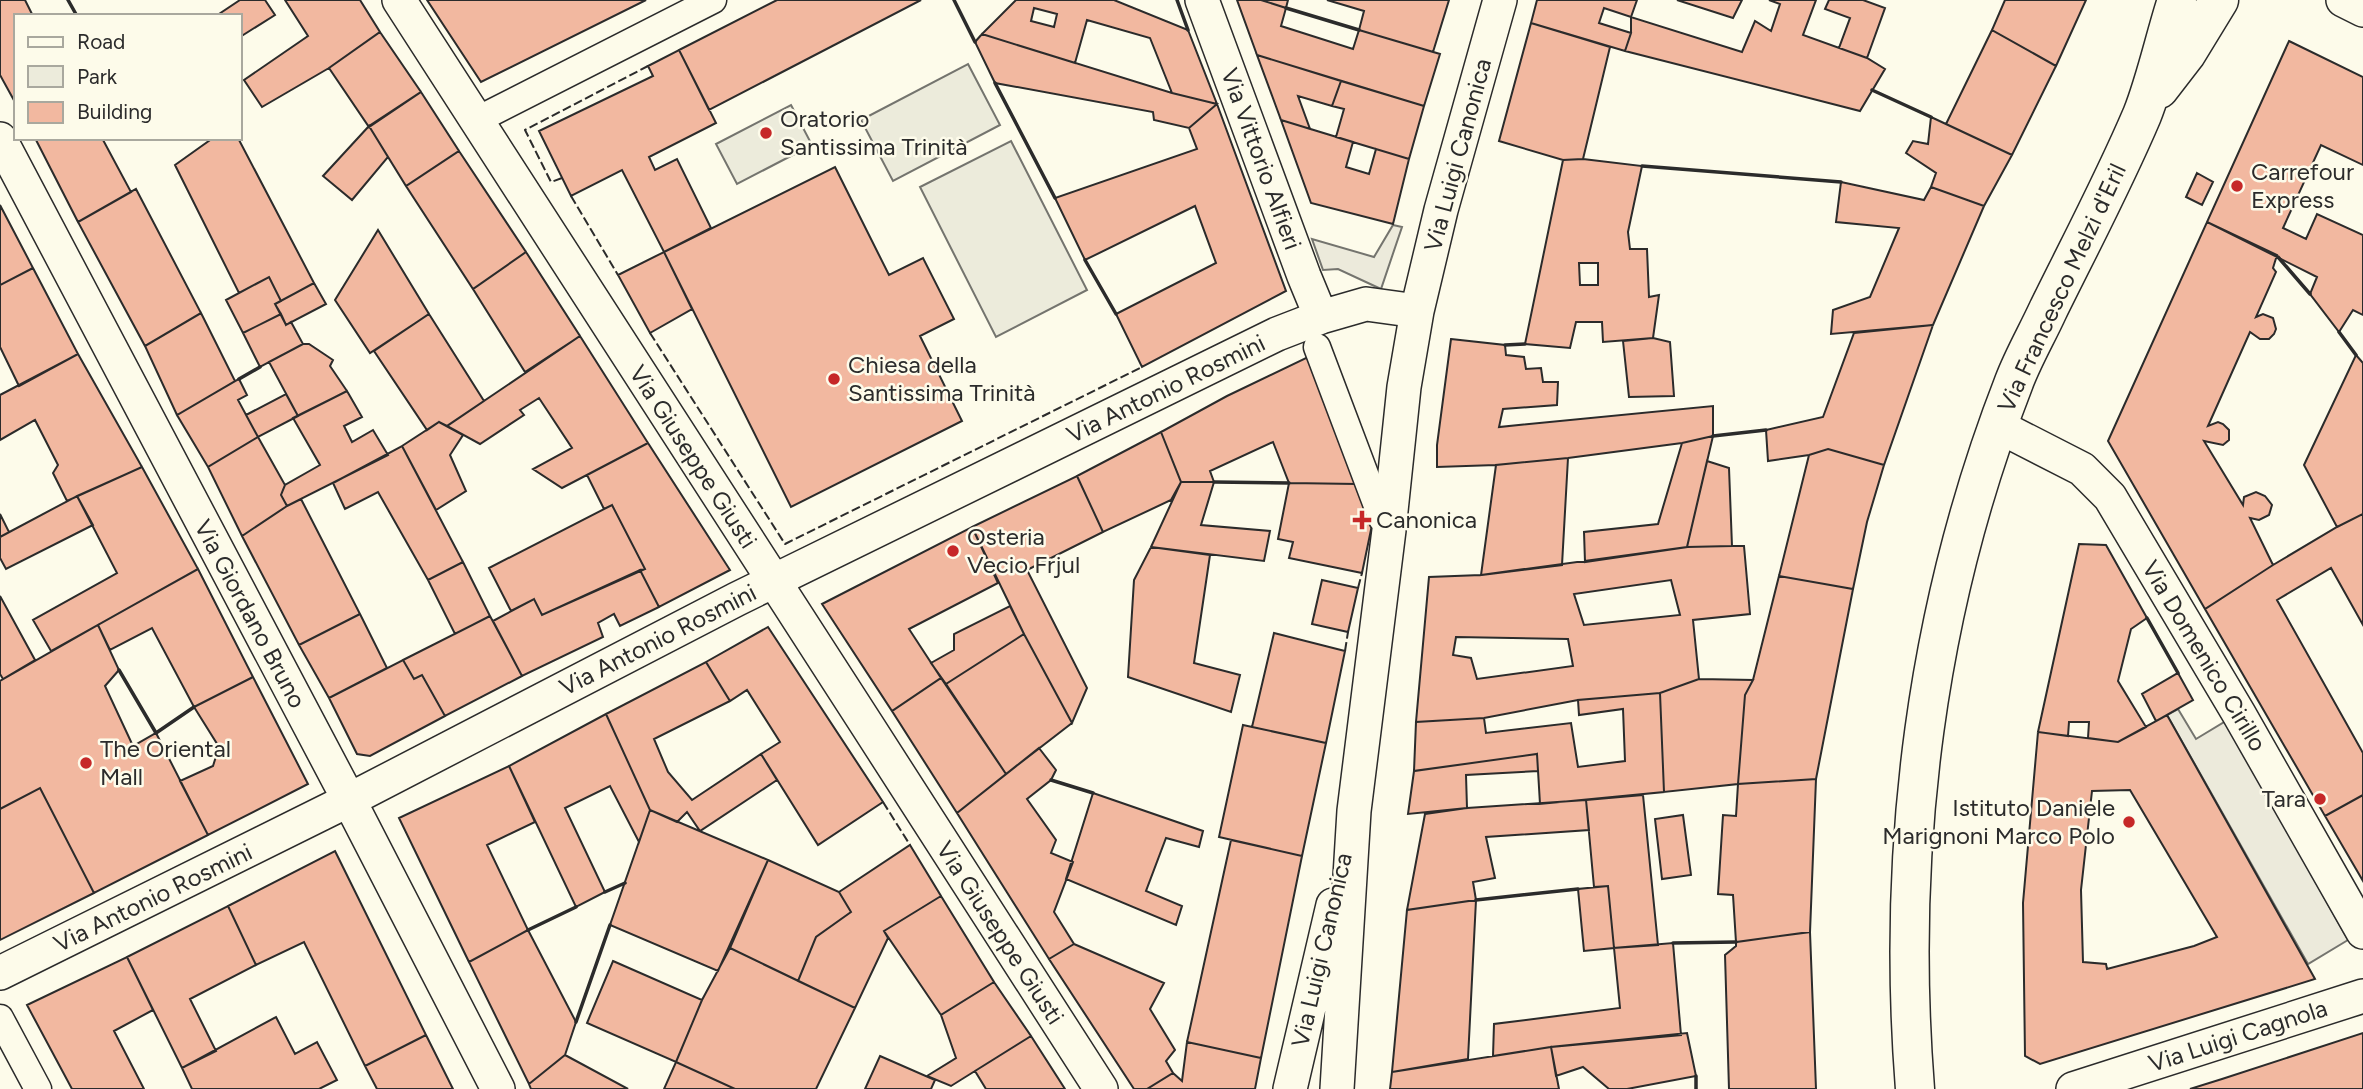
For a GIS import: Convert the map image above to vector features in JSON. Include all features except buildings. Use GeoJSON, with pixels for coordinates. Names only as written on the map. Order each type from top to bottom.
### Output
{"type":"FeatureCollection","features":[{"type":"Feature","properties":{"kind":"main road","name":"Via Francesco Melzi d'Eril"},"geometry":{"type":"LineString","coordinates":[[1915,1089],[1909,1000],[1909,897],[1916,791],[1929,685],[1951,582],[1979,479],[2014,380],[2144,111],[2178,0]]}},
{"type":"Feature","properties":{"kind":"main road","name":"Via Francesco Melzi d'Eril"},"geometry":{"type":"LineString","coordinates":[[2144,111],[2186,54],[2219,0]]}},
{"type":"Feature","properties":{"kind":"street","name":"Via Giuseppe Giusti"},"geometry":{"type":"LineString","coordinates":[[399,0],[1101,1089]]}},
{"type":"Feature","properties":{"kind":"street"},"geometry":{"type":"LineString","coordinates":[[477,120],[713,0]]}},
{"type":"Feature","properties":{"kind":"street","name":"Via Vittorio Alfieri"},"geometry":{"type":"LineString","coordinates":[[1202,0],[1312,300],[1319,332]]}},
{"type":"Feature","properties":{"kind":"street","name":"Via Luigi Canonica"},"geometry":{"type":"LineString","coordinates":[[1337,1089],[1354,811],[1386,525],[1405,387],[1417,311],[1441,210],[1500,0]]}},
{"type":"Feature","properties":{"kind":"street"},"geometry":{"type":"LineString","coordinates":[[2343,0],[2363,10]]}},
{"type":"Feature","properties":{"kind":"street","name":"Via Giordano Bruno"},"geometry":{"type":"LineString","coordinates":[[0,139],[349,800],[498,1089]]}},
{"type":"Feature","properties":{"kind":"street","name":"Via Antonio Rosmini"},"geometry":{"type":"LineString","coordinates":[[0,973],[349,800],[773,582],[1246,349],[1319,332],[1366,304],[1417,311]]}},
{"type":"Feature","properties":{"kind":"street"},"geometry":{"type":"LineString","coordinates":[[1319,332],[1386,525]]}},
{"type":"Feature","properties":{"kind":"street","name":"Via Domenico Cirillo"},"geometry":{"type":"LineString","coordinates":[[1998,426],[2082,469],[2110,497],[2239,713],[2363,932]]}},
{"type":"Feature","properties":{"kind":"street","name":"Via Luigi Canonica"},"geometry":{"type":"LineString","coordinates":[[1290,1089],[1354,811]]}},
{"type":"Feature","properties":{"kind":"street","name":"Via Luigi Cagnola"},"geometry":{"type":"LineString","coordinates":[[2073,1089],[2363,996]]}},
{"type":"Feature","properties":{"kind":"street"},"geometry":{"type":"LineString","coordinates":[[0,1018],[38,1089]]}},
{"type":"Feature","properties":{"kind":"green space"},"geometry":{"type":"Polygon","coordinates":[[[968,64],[1000,125],[893,181],[861,120],[968,64]]]}},
{"type":"Feature","properties":{"kind":"green space"},"geometry":{"type":"Polygon","coordinates":[[[791,105],[812,145],[737,184],[716,144],[791,105]]]}},
{"type":"Feature","properties":{"kind":"green space"},"geometry":{"type":"Polygon","coordinates":[[[1011,141],[1087,290],[996,337],[920,187],[1011,141]]]}},
{"type":"Feature","properties":{"kind":"shaded area"},"geometry":{"type":"Polygon","coordinates":[[[1393,225],[1402,227],[1381,289],[1338,269],[1323,270],[1312,239],[1374,257],[1393,225]]]}},
{"type":"Feature","properties":{"kind":"shaded area"},"geometry":{"type":"Polygon","coordinates":[[[2178,709],[2196,739],[2226,721],[2348,940],[2308,964],[2167,715],[2178,709]]]}},
{"type":"Feature","properties":{"kind":"fence"},"geometry":{"type":"LineString","coordinates":[[562,178],[551,182],[525,130],[648,66]]}},
{"type":"Feature","properties":{"kind":"fence"},"geometry":{"type":"LineString","coordinates":[[571,196],[618,275]]}},
{"type":"Feature","properties":{"kind":"fence"},"geometry":{"type":"LineString","coordinates":[[650,333],[785,544],[1142,367]]}},
{"type":"Feature","properties":{"kind":"fence"},"geometry":{"type":"LineString","coordinates":[[1358,588],[1362,573]]}},
{"type":"Feature","properties":{"kind":"fence"},"geometry":{"type":"LineString","coordinates":[[1345,651],[1348,632]]}},
{"type":"Feature","properties":{"kind":"fence"},"geometry":{"type":"LineString","coordinates":[[883,802],[910,845]]}},
{"type":"Feature","properties":{"kind":"wall"},"geometry":{"type":"LineString","coordinates":[[68,0],[76,14]]}},
{"type":"Feature","properties":{"kind":"wall"},"geometry":{"type":"LineString","coordinates":[[954,0],[975,42]]}},
{"type":"Feature","properties":{"kind":"wall"},"geometry":{"type":"LineString","coordinates":[[1177,0],[1188,30]]}},
{"type":"Feature","properties":{"kind":"wall"},"geometry":{"type":"LineString","coordinates":[[1286,8],[1359,30]]}},
{"type":"Feature","properties":{"kind":"wall"},"geometry":{"type":"LineString","coordinates":[[995,83],[1055,198]]}},
{"type":"Feature","properties":{"kind":"wall"},"geometry":{"type":"LineString","coordinates":[[1872,90],[1931,117]]}},
{"type":"Feature","properties":{"kind":"wall"},"geometry":{"type":"LineString","coordinates":[[1642,166],[1841,182]]}},
{"type":"Feature","properties":{"kind":"wall"},"geometry":{"type":"LineString","coordinates":[[2278,257],[2310,294]]}},
{"type":"Feature","properties":{"kind":"wall"},"geometry":{"type":"LineString","coordinates":[[1085,260],[1116,314]]}},
{"type":"Feature","properties":{"kind":"wall"},"geometry":{"type":"LineString","coordinates":[[2339,332],[2356,355]]}},
{"type":"Feature","properties":{"kind":"wall"},"geometry":{"type":"LineString","coordinates":[[1505,345],[1525,344]]}},
{"type":"Feature","properties":{"kind":"wall"},"geometry":{"type":"LineString","coordinates":[[239,379],[260,367]]}},
{"type":"Feature","properties":{"kind":"wall"},"geometry":{"type":"LineString","coordinates":[[1713,436],[1766,430]]}},
{"type":"Feature","properties":{"kind":"wall"},"geometry":{"type":"LineString","coordinates":[[1214,482],[1289,483]]}},
{"type":"Feature","properties":{"kind":"wall"},"geometry":{"type":"LineString","coordinates":[[2147,618],[2178,673]]}},
{"type":"Feature","properties":{"kind":"wall"},"geometry":{"type":"LineString","coordinates":[[119,670],[156,733],[194,707]]}},
{"type":"Feature","properties":{"kind":"wall"},"geometry":{"type":"LineString","coordinates":[[1051,780],[1093,793]]}},
{"type":"Feature","properties":{"kind":"wall"},"geometry":{"type":"LineString","coordinates":[[605,892],[625,883]]}},
{"type":"Feature","properties":{"kind":"wall"},"geometry":{"type":"LineString","coordinates":[[1476,900],[1578,889]]}},
{"type":"Feature","properties":{"kind":"wall"},"geometry":{"type":"LineString","coordinates":[[528,930],[576,907]]}},
{"type":"Feature","properties":{"kind":"wall"},"geometry":{"type":"LineString","coordinates":[[576,1022],[610,925]]}},
{"type":"Feature","properties":{"kind":"wall"},"geometry":{"type":"LineString","coordinates":[[1673,943],[1736,942]]}},
{"type":"Feature","properties":{"kind":"wall"},"geometry":{"type":"LineString","coordinates":[[1696,1076],[1696,1089]]}},
{"type":"Feature","properties":{"kind":"place","name":"Oratorio Santissima Trinità"},"geometry":{"type":"Point","coordinates":[766,133]}},
{"type":"Feature","properties":{"kind":"place","name":"Carrefour Express"},"geometry":{"type":"Point","coordinates":[2237,186]}},
{"type":"Feature","properties":{"kind":"place","name":"Chiesa della Santissima Trinità"},"geometry":{"type":"Point","coordinates":[834,379]}},
{"type":"Feature","properties":{"kind":"place","name":"Canonica"},"geometry":{"type":"Point","coordinates":[1362,520]}},
{"type":"Feature","properties":{"kind":"place","name":"Osteria Vecio Frjul"},"geometry":{"type":"Point","coordinates":[953,551]}},
{"type":"Feature","properties":{"kind":"place","name":"The Oriental Mall"},"geometry":{"type":"Point","coordinates":[86,763]}},
{"type":"Feature","properties":{"kind":"place","name":"Tara"},"geometry":{"type":"Point","coordinates":[2320,799]}},
{"type":"Feature","properties":{"kind":"place","name":"Istituto Daniele Marignoni Marco Polo"},"geometry":{"type":"Point","coordinates":[2129,822]}}]}
